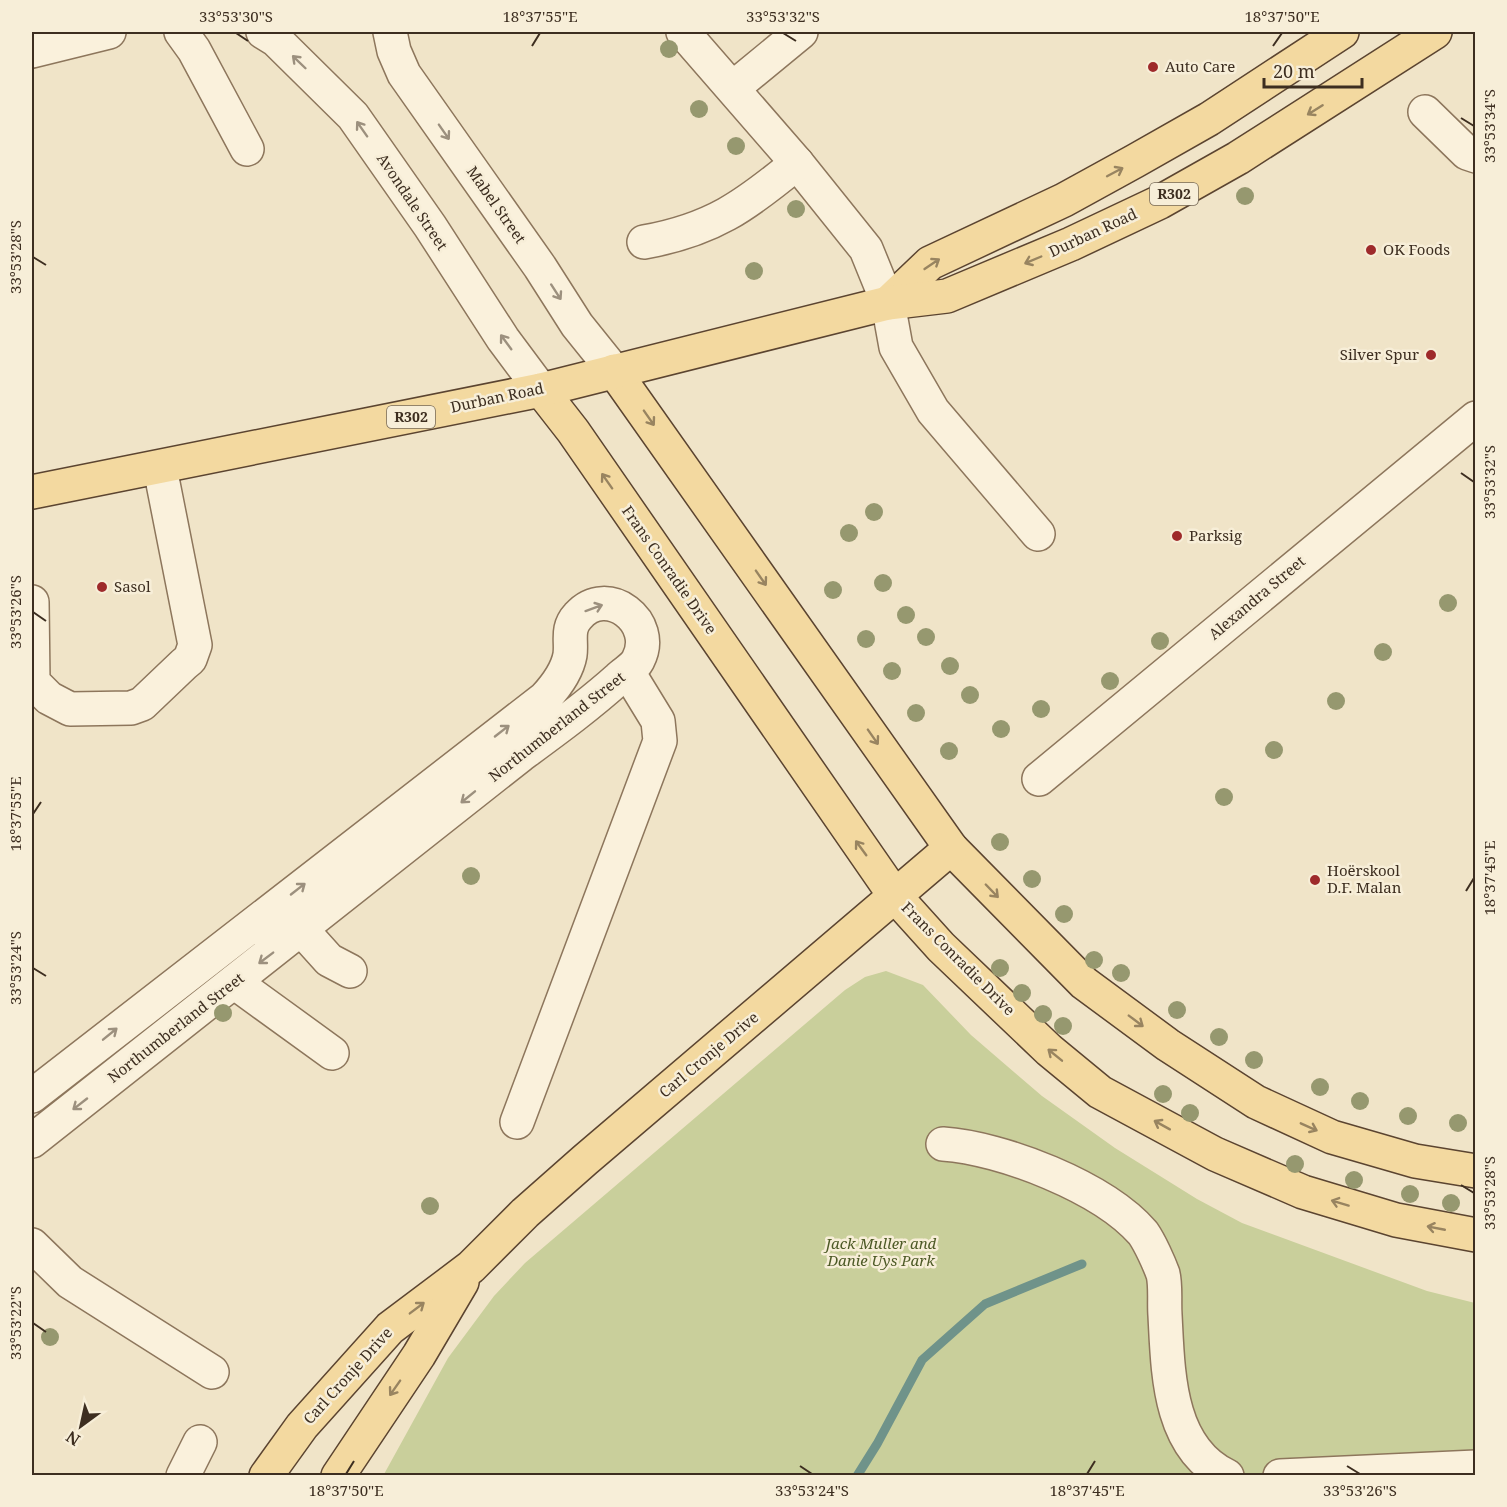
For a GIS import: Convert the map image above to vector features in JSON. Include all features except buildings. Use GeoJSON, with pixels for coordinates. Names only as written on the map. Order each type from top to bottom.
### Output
{"type":"FeatureCollection","features":[{"type":"Feature","properties":{"kind":"main road","name":"Durban Road"},"geometry":{"type":"LineString","coordinates":[[888,303],[930,263],[1064,200],[1136,162],[1209,119],[1342,32]]}},
{"type":"Feature","properties":{"kind":"main road","name":"Durban Road"},"geometry":{"type":"LineString","coordinates":[[32,492],[541,390],[888,303],[947,296],[1071,244],[1160,202],[1238,159],[1434,32]]}},
{"type":"Feature","properties":{"kind":"main road"},"geometry":{"type":"LineString","coordinates":[[614,371],[951,848],[1084,983],[1168,1045],[1256,1102],[1332,1137],[1415,1161],[1476,1171]]}},
{"type":"Feature","properties":{"kind":"main road","name":"Frans Conradie Drive"},"geometry":{"type":"LineString","coordinates":[[541,390],[573,431],[895,896],[941,947],[1049,1050],[1100,1092],[1215,1154],[1303,1192],[1396,1220],[1476,1235]]}},
{"type":"Feature","properties":{"kind":"main road","name":"Carl Cronje Drive"},"geometry":{"type":"LineString","coordinates":[[266,1476],[302,1426],[390,1328],[471,1268],[525,1213],[576,1167],[951,848]]}},
{"type":"Feature","properties":{"kind":"main road","name":"Carl Cronje Drive"},"geometry":{"type":"LineString","coordinates":[[338,1476],[419,1355],[471,1268]]}},
{"type":"Feature","properties":{"kind":"street"},"geometry":{"type":"LineString","coordinates":[[32,51],[109,32]]}},
{"type":"Feature","properties":{"kind":"street"},"geometry":{"type":"LineString","coordinates":[[181,32],[194,50],[247,149]]}},
{"type":"Feature","properties":{"kind":"street","name":"Avondale Street"},"geometry":{"type":"LineString","coordinates":[[264,32],[276,40],[353,116],[430,226],[503,339],[541,390]]}},
{"type":"Feature","properties":{"kind":"street","name":"Mabel Street"},"geometry":{"type":"LineString","coordinates":[[390,32],[393,51],[404,74],[540,267],[577,325],[614,371]]}},
{"type":"Feature","properties":{"kind":"street"},"geometry":{"type":"LineString","coordinates":[[683,32],[798,163],[866,249],[888,303],[896,347],[933,411],[1038,534]]}},
{"type":"Feature","properties":{"kind":"street"},"geometry":{"type":"LineString","coordinates":[[733,88],[801,32]]}},
{"type":"Feature","properties":{"kind":"street"},"geometry":{"type":"LineString","coordinates":[[1425,112],[1467,153],[1476,156]]}},
{"type":"Feature","properties":{"kind":"street"},"geometry":{"type":"LineString","coordinates":[[644,242],[678,236],[706,226],[732,212],[798,163]]}},
{"type":"Feature","properties":{"kind":"street","name":"Alexandra Street"},"geometry":{"type":"LineString","coordinates":[[1039,779],[1476,418]]}},
{"type":"Feature","properties":{"kind":"street"},"geometry":{"type":"LineString","coordinates":[[32,602],[33,682],[49,698],[70,709],[119,710],[142,704],[190,659],[195,645],[160,468]]}},
{"type":"Feature","properties":{"kind":"street","name":"Northumberland Street"},"geometry":{"type":"LineString","coordinates":[[32,1096],[545,698],[559,682],[566,667],[570,654],[568,639],[574,622],[589,608],[613,604],[625,609],[638,622],[644,639],[637,663],[600,696],[521,755],[32,1141]]}},
{"type":"Feature","properties":{"kind":"street"},"geometry":{"type":"LineString","coordinates":[[517,1122],[660,741],[658,721],[628,672]]}},
{"type":"Feature","properties":{"kind":"street"},"geometry":{"type":"LineString","coordinates":[[302,930],[329,960],[350,971]]}},
{"type":"Feature","properties":{"kind":"street"},"geometry":{"type":"LineString","coordinates":[[234,982],[332,1053]]}},
{"type":"Feature","properties":{"kind":"street"},"geometry":{"type":"LineString","coordinates":[[943,1144],[969,1146],[1070,1180],[1103,1201],[1143,1234],[1163,1275],[1168,1370],[1180,1424],[1196,1453],[1210,1468],[1227,1476]]}},
{"type":"Feature","properties":{"kind":"street"},"geometry":{"type":"LineString","coordinates":[[32,1245],[70,1282],[212,1372]]}},
{"type":"Feature","properties":{"kind":"street"},"geometry":{"type":"LineString","coordinates":[[183,1476],[200,1442]]}},
{"type":"Feature","properties":{"kind":"street"},"geometry":{"type":"LineString","coordinates":[[1280,1476],[1476,1467]]}},
{"type":"Feature","properties":{"kind":"green space","name":"Jack Muller and Danie Uys Park"},"geometry":{"type":"Polygon","coordinates":[[[886,971],[923,985],[971,1035],[1042,1096],[1115,1148],[1197,1199],[1242,1223],[1427,1291],[1475,1303],[1475,1475],[383,1476],[448,1358],[494,1296],[525,1263],[845,990],[865,977],[886,971]]]}},
{"type":"Feature","properties":{"kind":"waterway"},"geometry":{"type":"LineString","coordinates":[[857,1476],[877,1444],[922,1360],[985,1304],[1082,1264]]}},
{"type":"Feature","properties":{"kind":"place","name":"Auto Care"},"geometry":{"type":"Point","coordinates":[1153,67]}},
{"type":"Feature","properties":{"kind":"place","name":"OK Foods"},"geometry":{"type":"Point","coordinates":[1371,250]}},
{"type":"Feature","properties":{"kind":"place","name":"Silver Spur"},"geometry":{"type":"Point","coordinates":[1431,355]}},
{"type":"Feature","properties":{"kind":"place","name":"Parksig"},"geometry":{"type":"Point","coordinates":[1177,536]}},
{"type":"Feature","properties":{"kind":"place","name":"Sasol"},"geometry":{"type":"Point","coordinates":[102,587]}},
{"type":"Feature","properties":{"kind":"place","name":"Hoërskool D.F. Malan"},"geometry":{"type":"Point","coordinates":[1315,880]}}]}
